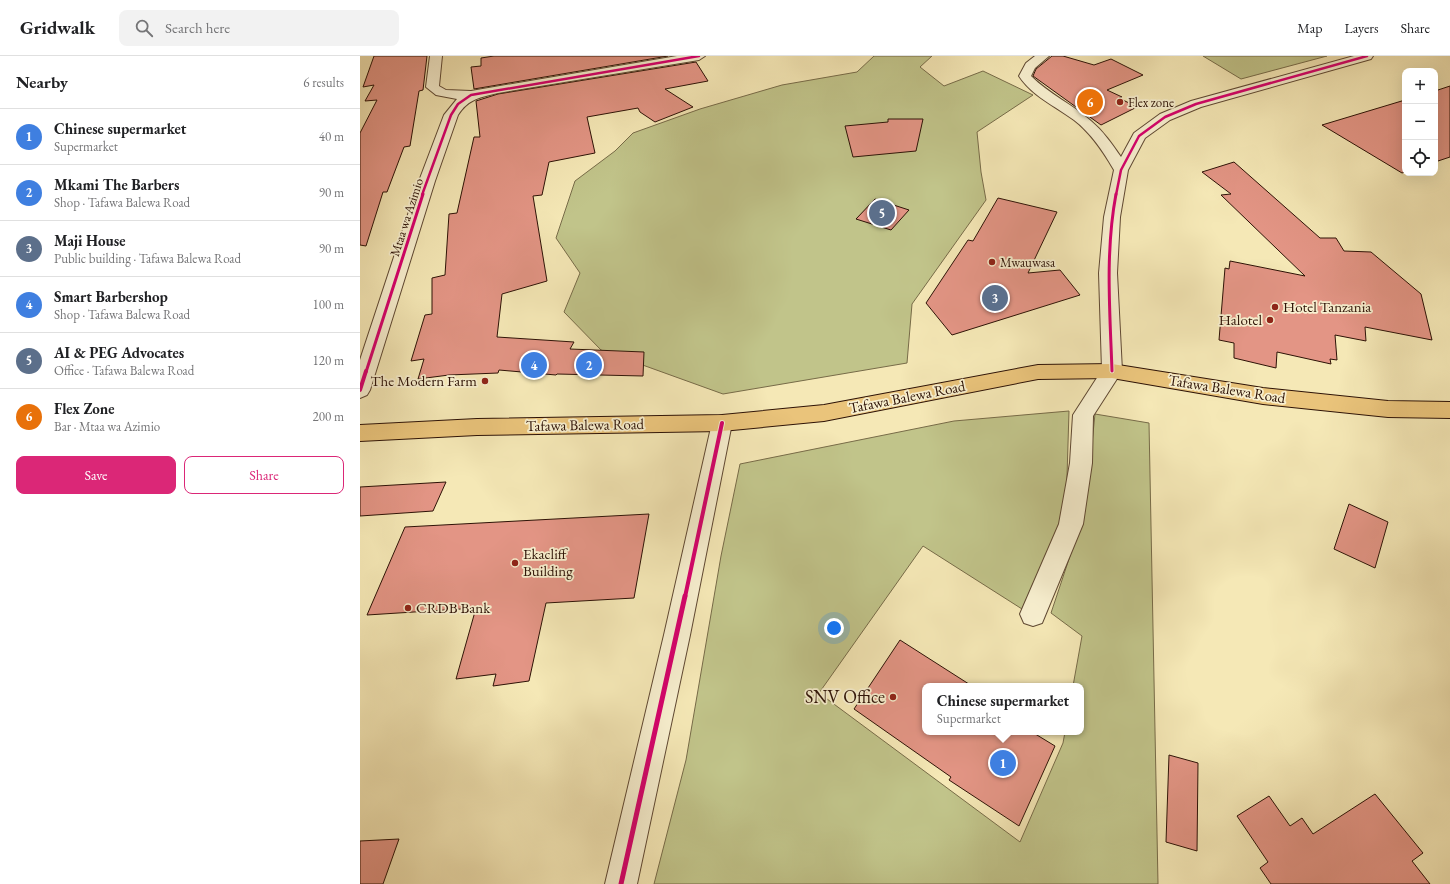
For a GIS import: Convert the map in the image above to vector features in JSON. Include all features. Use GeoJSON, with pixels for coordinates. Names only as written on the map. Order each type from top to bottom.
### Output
{"type":"FeatureCollection","features":[{"type":"Feature","properties":{"kind":"main road","name":"Tafawa Balewa Road"},"geometry":{"type":"LineString","coordinates":[[360,433],[477,427],[722,423],[824,413],[1038,372],[1112,371],[1263,396],[1388,409],[1450,410]]}},
{"type":"Feature","properties":{"kind":"street"},"geometry":{"type":"LineString","coordinates":[[436,56],[432,87],[441,94],[471,95]]}},
{"type":"Feature","properties":{"kind":"street","name":"Mtaa wa Azimio"},"geometry":{"type":"LineString","coordinates":[[360,390],[427,181],[451,115],[458,104],[471,95],[498,89],[699,56]]}},
{"type":"Feature","properties":{"kind":"street"},"geometry":{"type":"LineString","coordinates":[[1043,56],[1030,66],[1025,76],[1033,86],[1086,123],[1107,145],[1121,170]]}},
{"type":"Feature","properties":{"kind":"street"},"geometry":{"type":"LineString","coordinates":[[1033,614],[1071,524],[1075,507],[1080,462],[1083,415],[1112,371],[1108,273],[1112,217],[1121,170],[1139,136],[1165,117],[1196,104],[1367,56]]}},
{"type":"Feature","properties":{"kind":"street"},"geometry":{"type":"LineString","coordinates":[[621,884],[678,635],[722,423]]}},
{"type":"Feature","properties":{"kind":"green space"},"geometry":{"type":"Polygon","coordinates":[[[874,56],[932,56],[920,67],[944,86],[983,71],[1033,95],[977,132],[981,172],[986,200],[912,304],[907,363],[723,394],[601,350],[564,312],[580,273],[556,238],[575,181],[615,151],[633,133],[700,109],[782,85],[857,72],[874,56]]]}},
{"type":"Feature","properties":{"kind":"green space"},"geometry":{"type":"Polygon","coordinates":[[[1203,56],[1327,56],[1241,79],[1203,56]]]}},
{"type":"Feature","properties":{"kind":"green space"},"geometry":{"type":"Polygon","coordinates":[[[1069,411],[1066,509],[1022,609],[923,546],[819,693],[1020,842],[1063,743],[1064,735],[1084,735],[1084,683],[1074,683],[1082,636],[1051,613],[1085,511],[1095,414],[1149,423],[1158,884],[654,884],[686,760],[721,556],[740,464],[954,421],[1069,411]]]}},
{"type":"Feature","properties":{"kind":"building"},"geometry":{"type":"Polygon","coordinates":[[[374,56],[427,56],[423,90],[419,91],[410,146],[404,147],[387,192],[383,192],[366,246],[360,245],[360,133],[377,100],[365,101],[374,85],[363,87],[374,56]]]}},
{"type":"Feature","properties":{"kind":"building"},"geometry":{"type":"Polygon","coordinates":[[[494,56],[668,56],[474,89],[471,67],[481,66],[481,58],[494,56]]]}},
{"type":"Feature","properties":{"kind":"building"},"geometry":{"type":"Polygon","coordinates":[[[1052,56],[1063,56],[1094,65],[1111,59],[1143,75],[1107,90],[1122,97],[1119,98],[1137,107],[1101,125],[1033,76],[1036,69],[1052,56]]]}},
{"type":"Feature","properties":{"kind":"building"},"geometry":{"type":"Polygon","coordinates":[[[696,62],[708,81],[665,89],[693,107],[655,122],[640,112],[638,108],[587,117],[595,153],[549,162],[542,195],[533,196],[547,281],[502,294],[497,337],[574,342],[570,349],[644,352],[643,376],[556,375],[499,370],[498,373],[449,375],[418,379],[424,359],[411,361],[425,315],[432,314],[432,278],[445,275],[449,214],[457,213],[474,137],[480,137],[476,101],[498,94],[696,62]]]}},
{"type":"Feature","properties":{"kind":"building"},"geometry":{"type":"Polygon","coordinates":[[[1450,86],[1450,157],[1438,161],[1438,104],[1438,90],[1450,86]]]}},
{"type":"Feature","properties":{"kind":"building"},"geometry":{"type":"Polygon","coordinates":[[[1402,101],[1402,173],[1322,125],[1402,101]]]}},
{"type":"Feature","properties":{"kind":"building"},"geometry":{"type":"Polygon","coordinates":[[[888,119],[923,119],[916,151],[853,157],[845,126],[888,122],[888,119]]]}},
{"type":"Feature","properties":{"kind":"building"},"geometry":{"type":"Polygon","coordinates":[[[1234,162],[1320,238],[1336,238],[1344,251],[1371,252],[1421,294],[1432,340],[1365,327],[1366,341],[1335,335],[1337,360],[1330,359],[1331,364],[1277,352],[1276,368],[1234,358],[1234,343],[1219,340],[1225,268],[1229,269],[1230,261],[1305,276],[1221,195],[1231,194],[1202,172],[1234,162]]]}},
{"type":"Feature","properties":{"kind":"building","name":"Mwauwasa"},"geometry":{"type":"Polygon","coordinates":[[[998,198],[1057,212],[1028,273],[1060,270],[1080,295],[952,335],[926,303],[968,240],[973,241],[998,198]]]}},
{"type":"Feature","properties":{"kind":"building"},"geometry":{"type":"Polygon","coordinates":[[[875,199],[909,210],[891,230],[856,219],[875,199]]]}},
{"type":"Feature","properties":{"kind":"building"},"geometry":{"type":"Polygon","coordinates":[[[446,482],[433,511],[360,516],[360,487],[446,482]]]}},
{"type":"Feature","properties":{"kind":"building"},"geometry":{"type":"Polygon","coordinates":[[[1349,504],[1388,522],[1375,568],[1334,549],[1349,504]]]}},
{"type":"Feature","properties":{"kind":"building","name":"Ekacliff Building"},"geometry":{"type":"Polygon","coordinates":[[[649,514],[634,598],[546,603],[529,681],[493,686],[496,674],[456,679],[476,608],[367,615],[405,527],[649,514]]]}},
{"type":"Feature","properties":{"kind":"building"},"geometry":{"type":"Polygon","coordinates":[[[900,640],[967,683],[922,683],[922,735],[1037,735],[1055,746],[1019,826],[949,780],[951,777],[854,709],[900,640]]]}},
{"type":"Feature","properties":{"kind":"building"},"geometry":{"type":"Polygon","coordinates":[[[1169,755],[1198,763],[1197,851],[1166,842],[1169,755]]]}},
{"type":"Feature","properties":{"kind":"building"},"geometry":{"type":"Polygon","coordinates":[[[1375,794],[1423,853],[1412,861],[1430,884],[1271,884],[1260,868],[1268,862],[1237,816],[1269,796],[1290,826],[1302,818],[1313,834],[1375,794]]]}},
{"type":"Feature","properties":{"kind":"building"},"geometry":{"type":"Polygon","coordinates":[[[399,839],[383,884],[360,884],[360,841],[399,839]]]}},
{"type":"Feature","properties":{"kind":"cycle path"},"geometry":{"type":"LineString","coordinates":[[360,390],[427,181],[451,115],[458,104],[471,95],[498,89],[699,56]]}},
{"type":"Feature","properties":{"kind":"cycle path"},"geometry":{"type":"LineString","coordinates":[[1112,371],[1108,273],[1112,217],[1121,170],[1139,136],[1165,117],[1196,104],[1367,56]]}},
{"type":"Feature","properties":{"kind":"cycle path"},"geometry":{"type":"LineString","coordinates":[[621,884],[677,635],[722,423]]}},
{"type":"Feature","properties":{"kind":"place","name":"Flex Zone"},"geometry":{"type":"Point","coordinates":[1090,102]}},
{"type":"Feature","properties":{"kind":"place","name":"Flex zone"},"geometry":{"type":"Point","coordinates":[1120,102]}},
{"type":"Feature","properties":{"kind":"place","name":"AI & PEG Advocates"},"geometry":{"type":"Point","coordinates":[882,213]}},
{"type":"Feature","properties":{"kind":"place","name":"Mwauwasa"},"geometry":{"type":"Point","coordinates":[992,262]}},
{"type":"Feature","properties":{"kind":"place","name":"Maji House"},"geometry":{"type":"Point","coordinates":[995,298]}},
{"type":"Feature","properties":{"kind":"place","name":"Hotel Tanzania"},"geometry":{"type":"Point","coordinates":[1275,307]}},
{"type":"Feature","properties":{"kind":"place","name":"Halotel"},"geometry":{"type":"Point","coordinates":[1270,320]}},
{"type":"Feature","properties":{"kind":"place","name":"Smart Barbershop"},"geometry":{"type":"Point","coordinates":[534,365]}},
{"type":"Feature","properties":{"kind":"place","name":"Mkami The Barbers"},"geometry":{"type":"Point","coordinates":[589,365]}},
{"type":"Feature","properties":{"kind":"place","name":"The Modern Farm"},"geometry":{"type":"Point","coordinates":[485,381]}},
{"type":"Feature","properties":{"kind":"place","name":"Ekacliff Building"},"geometry":{"type":"Point","coordinates":[515,563]}},
{"type":"Feature","properties":{"kind":"place","name":"CRDB Bank"},"geometry":{"type":"Point","coordinates":[408,608]}},
{"type":"Feature","properties":{"kind":"place","name":"SNV Office"},"geometry":{"type":"Point","coordinates":[893,697]}},
{"type":"Feature","properties":{"kind":"place","name":"Chinese supermarket"},"geometry":{"type":"Point","coordinates":[1003,763]}}]}
